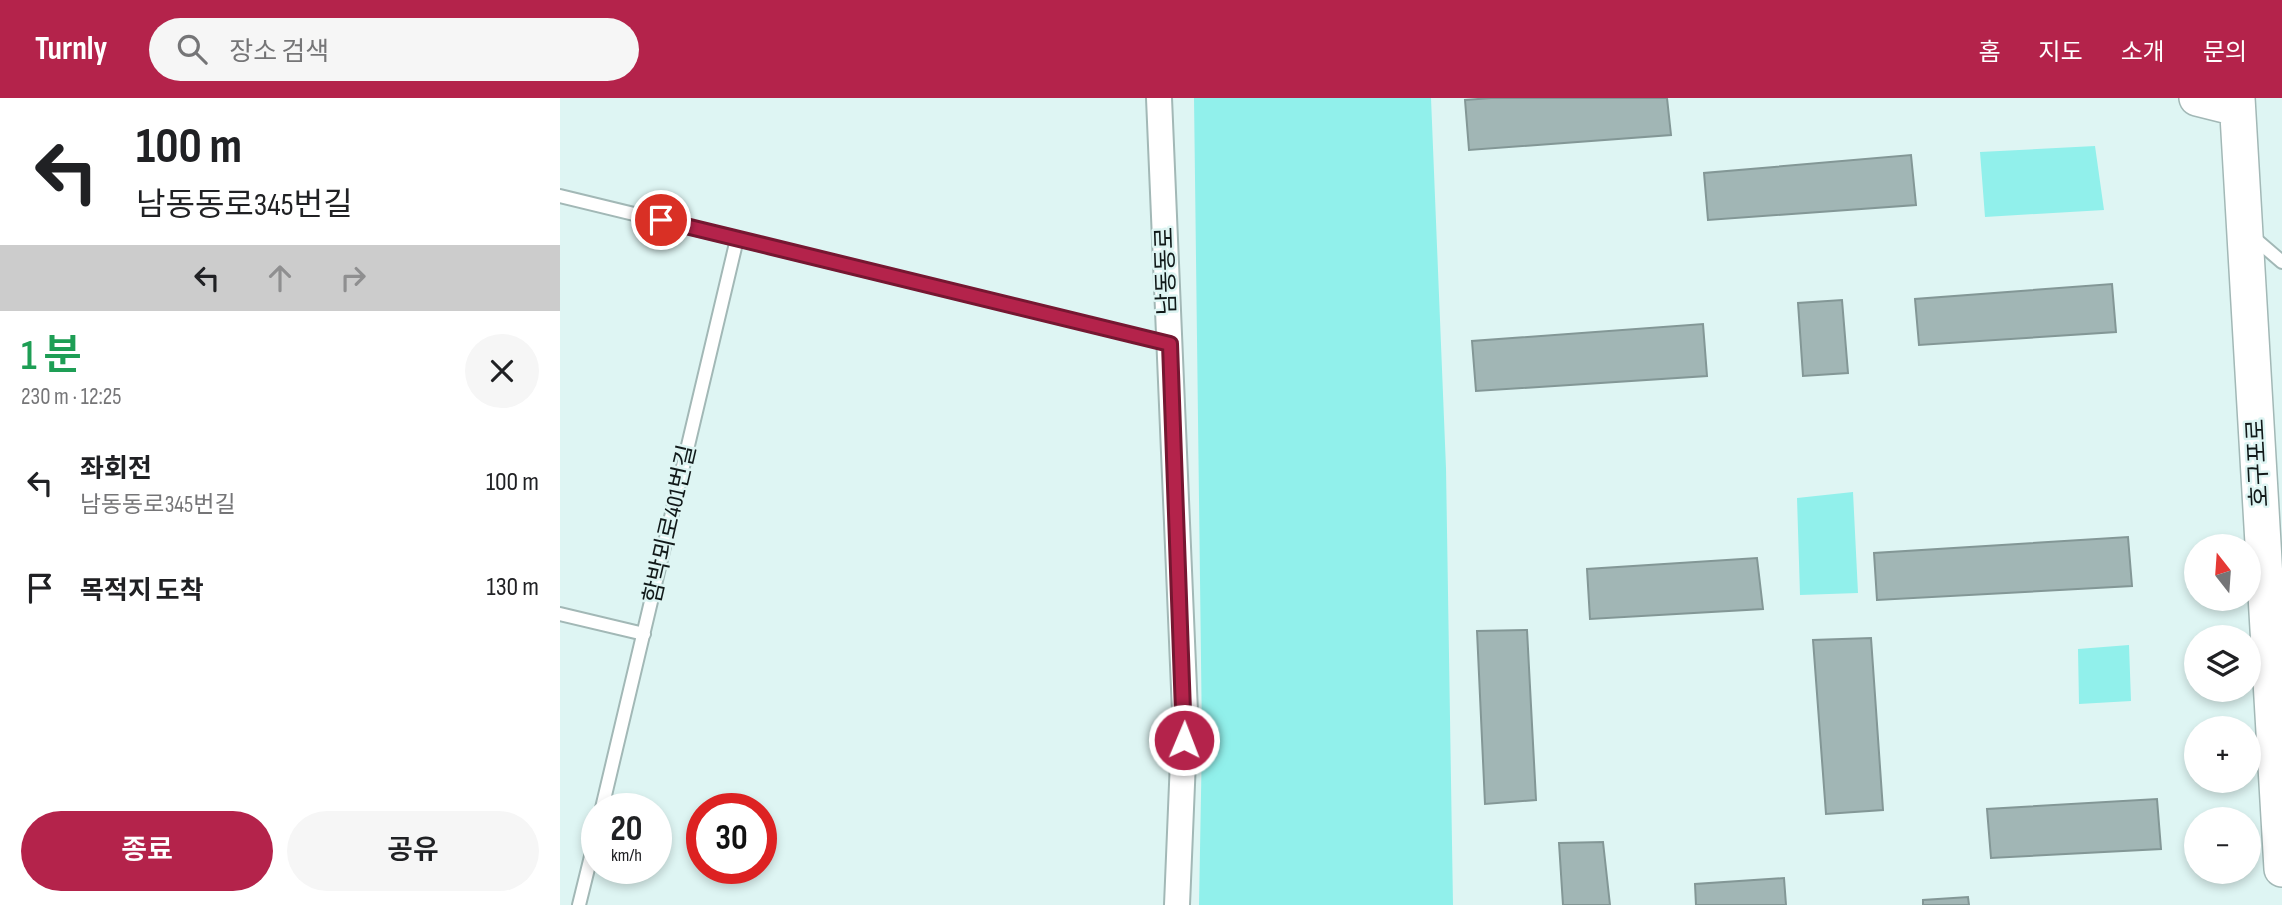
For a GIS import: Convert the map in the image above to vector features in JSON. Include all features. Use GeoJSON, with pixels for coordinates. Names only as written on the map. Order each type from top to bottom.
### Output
{"type":"FeatureCollection","features":[{"type":"Feature","properties":{"kind":"main road"},"geometry":{"type":"LineString","coordinates":[[2197,98],[2237,103]]}},
{"type":"Feature","properties":{"kind":"main road","name":"호구포로"},"geometry":{"type":"LineString","coordinates":[[2237,103],[2282,869]]}},
{"type":"Feature","properties":{"kind":"street","name":"남동동로"},"geometry":{"type":"LineString","coordinates":[[1159,98],[1185,712],[1177,905]]}},
{"type":"Feature","properties":{"kind":"lane"},"geometry":{"type":"LineString","coordinates":[[560,196],[1170,344]]}},
{"type":"Feature","properties":{"kind":"lane"},"geometry":{"type":"LineString","coordinates":[[2245,230],[2282,262]]}},
{"type":"Feature","properties":{"kind":"lane","name":"함박뫼로401번길"},"geometry":{"type":"LineString","coordinates":[[606,793],[737,239]]}},
{"type":"Feature","properties":{"kind":"lane"},"geometry":{"type":"LineString","coordinates":[[560,614],[643,634]]}},
{"type":"Feature","properties":{"kind":"lane"},"geometry":{"type":"LineString","coordinates":[[579,905],[584,884]]}},
{"type":"Feature","properties":{"kind":"shaded area"},"geometry":{"type":"Polygon","coordinates":[[[1194,98],[1431,98],[1446,468],[1453,905],[1199,905],[1202,740],[1194,98]]]}},
{"type":"Feature","properties":{"kind":"shaded area"},"geometry":{"type":"Polygon","coordinates":[[[2095,146],[2104,210],[1985,217],[1980,152],[2095,146]]]}},
{"type":"Feature","properties":{"kind":"shaded area"},"geometry":{"type":"Polygon","coordinates":[[[1853,492],[1858,593],[1800,595],[1797,498],[1853,492]]]}},
{"type":"Feature","properties":{"kind":"shaded area"},"geometry":{"type":"Polygon","coordinates":[[[2129,645],[2131,701],[2079,704],[2078,649],[2129,645]]]}},
{"type":"Feature","properties":{"kind":"building"},"geometry":{"type":"Polygon","coordinates":[[[1667,98],[1671,135],[1469,150],[1465,100],[1667,98]]]}},
{"type":"Feature","properties":{"kind":"building"},"geometry":{"type":"Polygon","coordinates":[[[1911,155],[1916,205],[1708,220],[1704,173],[1911,155]]]}},
{"type":"Feature","properties":{"kind":"building"},"geometry":{"type":"Polygon","coordinates":[[[2112,284],[2116,332],[1919,345],[1915,299],[2112,284]]]}},
{"type":"Feature","properties":{"kind":"building"},"geometry":{"type":"Polygon","coordinates":[[[1842,300],[1848,373],[1803,376],[1798,303],[1842,300]]]}},
{"type":"Feature","properties":{"kind":"building"},"geometry":{"type":"Polygon","coordinates":[[[1703,324],[1707,376],[1476,391],[1472,341],[1703,324]]]}},
{"type":"Feature","properties":{"kind":"building"},"geometry":{"type":"Polygon","coordinates":[[[2128,537],[2132,586],[1877,600],[1874,553],[2128,537]]]}},
{"type":"Feature","properties":{"kind":"building"},"geometry":{"type":"Polygon","coordinates":[[[1757,558],[1763,609],[1590,619],[1587,569],[1757,558]]]}},
{"type":"Feature","properties":{"kind":"building"},"geometry":{"type":"Polygon","coordinates":[[[1527,630],[1536,800],[1485,804],[1477,631],[1527,630]]]}},
{"type":"Feature","properties":{"kind":"building"},"geometry":{"type":"Polygon","coordinates":[[[1871,638],[1883,810],[1826,814],[1813,640],[1871,638]]]}},
{"type":"Feature","properties":{"kind":"building"},"geometry":{"type":"Polygon","coordinates":[[[2157,799],[2161,849],[1991,858],[1987,809],[2157,799]]]}},
{"type":"Feature","properties":{"kind":"building"},"geometry":{"type":"Polygon","coordinates":[[[1603,842],[1610,905],[1563,905],[1559,843],[1603,842]]]}},
{"type":"Feature","properties":{"kind":"building"},"geometry":{"type":"Polygon","coordinates":[[[1784,878],[1786,905],[1696,905],[1695,884],[1784,878]]]}},
{"type":"Feature","properties":{"kind":"building"},"geometry":{"type":"Polygon","coordinates":[[[1968,897],[1969,905],[1923,905],[1923,900],[1968,897]]]}},
{"type":"Feature","properties":{"kind":"route"},"geometry":{"type":"LineString","coordinates":[[661,220],[1170,344],[1184,740]]}}]}
